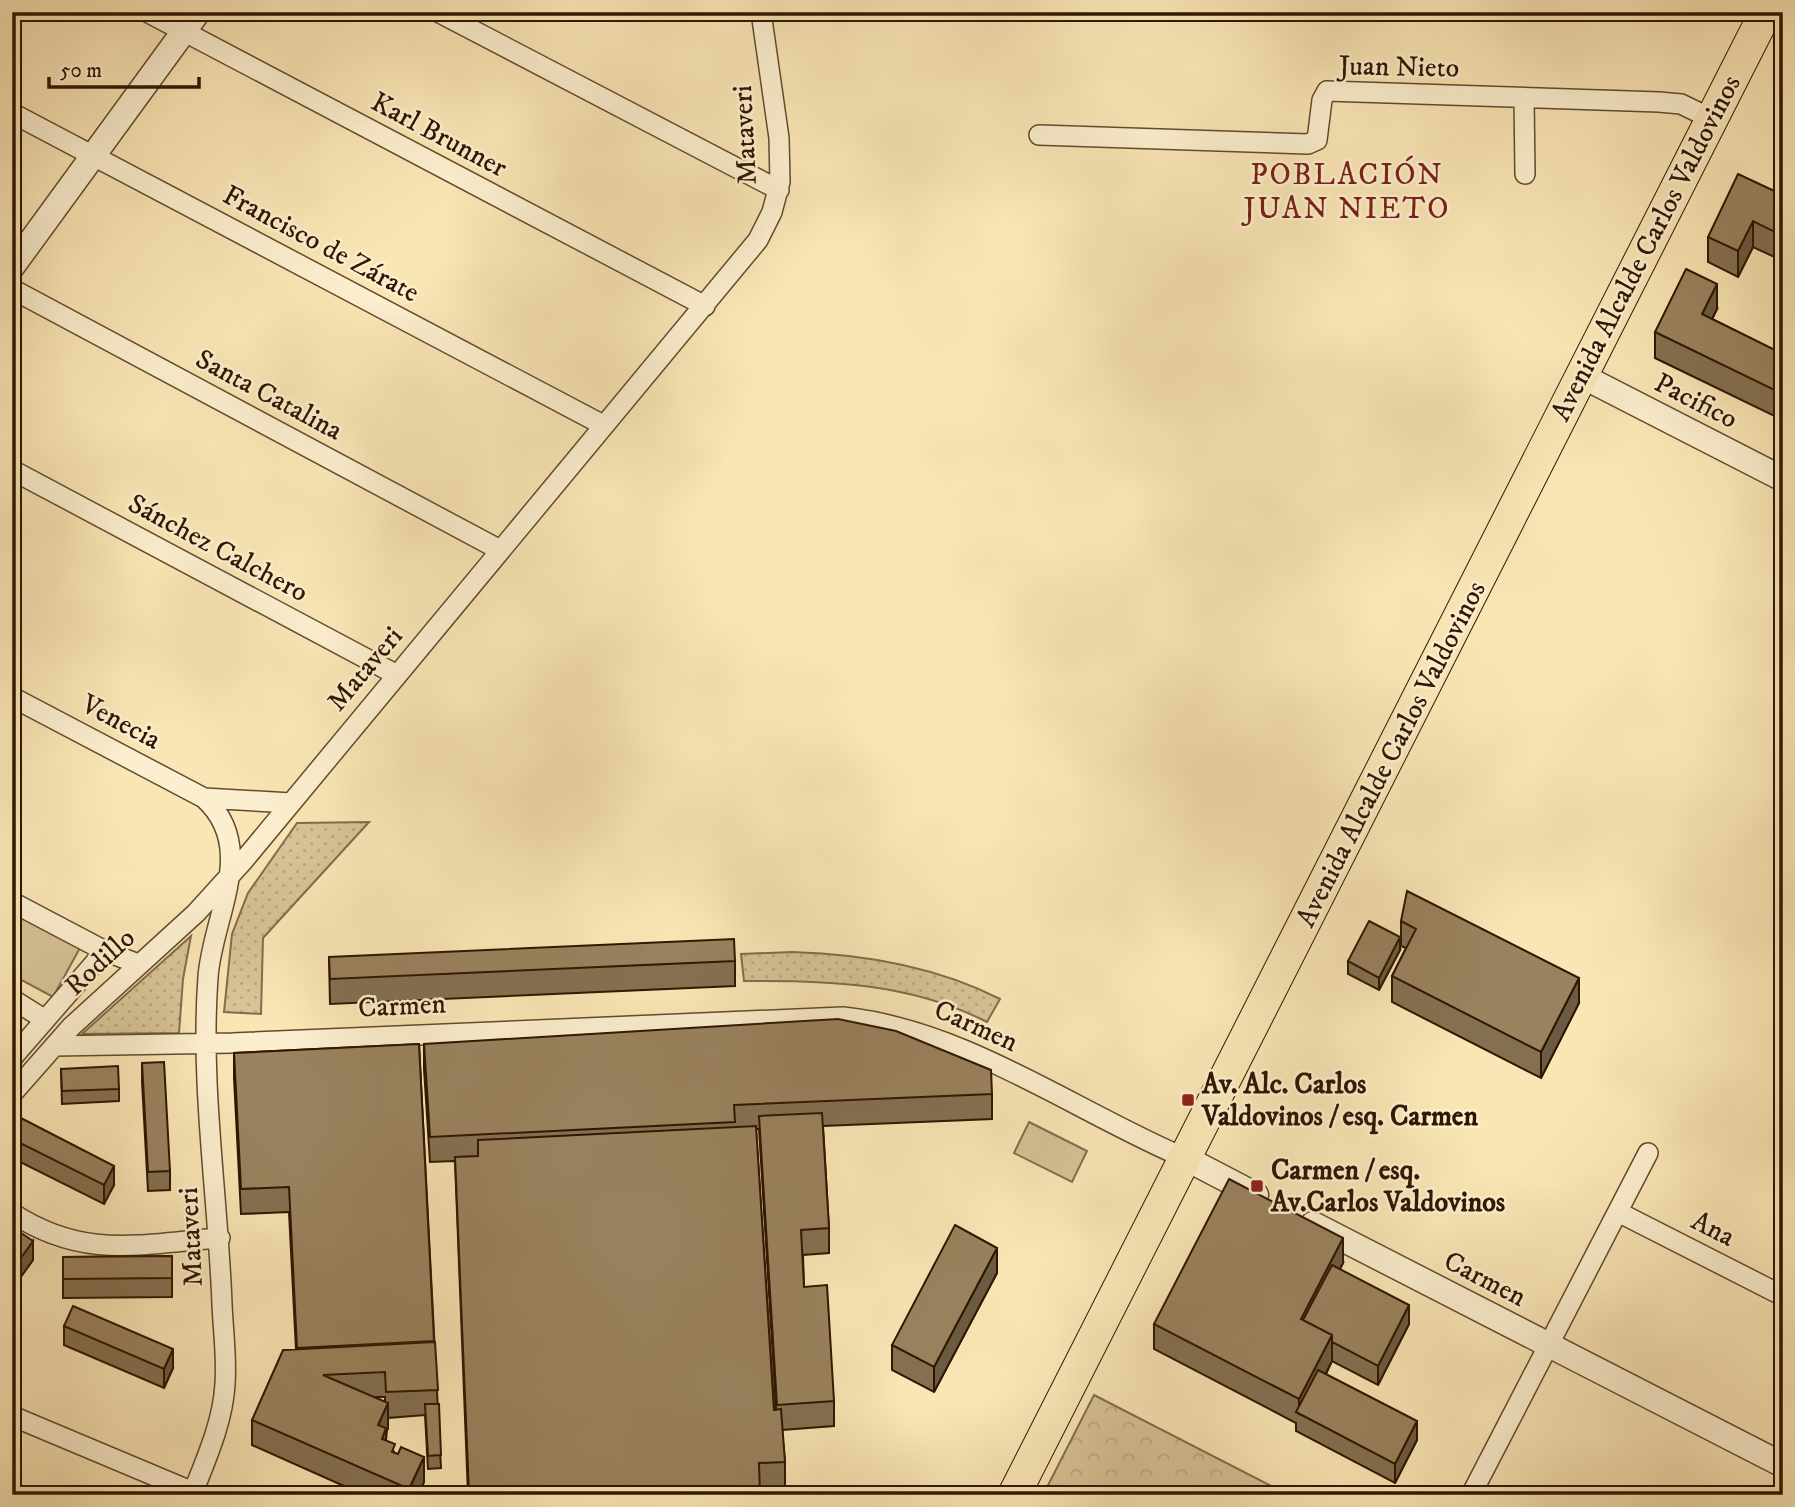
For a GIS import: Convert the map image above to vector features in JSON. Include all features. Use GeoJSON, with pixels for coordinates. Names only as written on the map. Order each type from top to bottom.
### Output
{"type":"FeatureCollection","features":[{"type":"Feature","properties":{"kind":"main road","name":"Avenida Alcalde Carlos Valdovinos"},"geometry":{"type":"LineString","coordinates":[[1014,1495],[1766,12]]}},
{"type":"Feature","properties":{"kind":"street","name":"Karl Brunner"},"geometry":{"type":"LineString","coordinates":[[147,12],[192,22],[705,306]]}},
{"type":"Feature","properties":{"kind":"street"},"geometry":{"type":"LineString","coordinates":[[439,12],[779,190]]}},
{"type":"Feature","properties":{"kind":"street","name":"Mataveri"},"geometry":{"type":"LineString","coordinates":[[193,1493],[213,1440],[225,1384],[220,1238],[206,1043],[208,973],[230,874],[603,425],[751,252],[766,225],[779,190],[779,138],[761,12]]}},
{"type":"Feature","properties":{"kind":"street"},"geometry":{"type":"LineString","coordinates":[[12,267],[192,22]]}},
{"type":"Feature","properties":{"kind":"street","name":"Juan Nieto"},"geometry":{"type":"LineString","coordinates":[[1039,135],[1308,144],[1317,140],[1322,100],[1326,91],[1681,104],[1712,119]]}},
{"type":"Feature","properties":{"kind":"street"},"geometry":{"type":"LineString","coordinates":[[1524,98],[1525,174]]}},
{"type":"Feature","properties":{"kind":"street","name":"Francisco de Zárate"},"geometry":{"type":"LineString","coordinates":[[12,113],[603,425]]}},
{"type":"Feature","properties":{"kind":"street","name":"Santa Catalina"},"geometry":{"type":"LineString","coordinates":[[12,289],[500,550]]}},
{"type":"Feature","properties":{"kind":"street","name":"Pacifico"},"geometry":{"type":"LineString","coordinates":[[1582,376],[1783,479]]}},
{"type":"Feature","properties":{"kind":"street","name":"Sánchez Calchero"},"geometry":{"type":"LineString","coordinates":[[12,470],[397,675]]}},
{"type":"Feature","properties":{"kind":"street","name":"Venecia"},"geometry":{"type":"LineString","coordinates":[[12,697],[204,797],[227,830],[232,853],[230,874]]}},
{"type":"Feature","properties":{"kind":"street","name":"Venecia"},"geometry":{"type":"LineString","coordinates":[[204,797],[291,803]]}},
{"type":"Feature","properties":{"kind":"street","name":"Rodillo"},"geometry":{"type":"LineString","coordinates":[[12,1094],[54,1046],[196,912],[230,874]]}},
{"type":"Feature","properties":{"kind":"street"},"geometry":{"type":"LineString","coordinates":[[12,902],[104,951],[138,964]]}},
{"type":"Feature","properties":{"kind":"street","name":"Rodillo"},"geometry":{"type":"LineString","coordinates":[[12,1058],[104,951]]}},
{"type":"Feature","properties":{"kind":"street"},"geometry":{"type":"LineString","coordinates":[[12,999],[44,1019]]}},
{"type":"Feature","properties":{"kind":"street","name":"Carmen"},"geometry":{"type":"LineString","coordinates":[[54,1046],[206,1043],[824,1016],[895,1025],[950,1044],[1186,1159],[1783,1465]]}},
{"type":"Feature","properties":{"kind":"street"},"geometry":{"type":"LineString","coordinates":[[1471,1495],[1648,1153]]}},
{"type":"Feature","properties":{"kind":"street","name":"Ana"},"geometry":{"type":"LineString","coordinates":[[1618,1212],[1783,1296]]}},
{"type":"Feature","properties":{"kind":"street"},"geometry":{"type":"LineString","coordinates":[[12,1213],[69,1242],[94,1245],[220,1238]]}},
{"type":"Feature","properties":{"kind":"street"},"geometry":{"type":"LineString","coordinates":[[12,1416],[193,1493]]}},
{"type":"Feature","properties":{"kind":"green space"},"geometry":{"type":"Polygon","coordinates":[[[369,822],[263,938],[261,1014],[224,1012],[232,934],[248,893],[297,823],[369,822]]]}},
{"type":"Feature","properties":{"kind":"green space"},"geometry":{"type":"Polygon","coordinates":[[[12,911],[80,948],[53,997],[12,975],[12,911]]]}},
{"type":"Feature","properties":{"kind":"green space"},"geometry":{"type":"Polygon","coordinates":[[[191,936],[183,979],[179,1033],[82,1034],[191,936]]]}},
{"type":"Feature","properties":{"kind":"green space"},"geometry":{"type":"Polygon","coordinates":[[[792,952],[899,964],[950,978],[1000,999],[987,1022],[929,999],[868,986],[744,981],[741,954],[792,952]]]}},
{"type":"Feature","properties":{"kind":"green space"},"geometry":{"type":"Polygon","coordinates":[[[1029,1122],[1087,1151],[1072,1182],[1014,1153],[1029,1122]]]}},
{"type":"Feature","properties":{"kind":"green space"},"geometry":{"type":"Polygon","coordinates":[[[1094,1395],[1289,1495],[1043,1495],[1094,1395]]]}},
{"type":"Feature","properties":{"kind":"building"},"geometry":{"type":"Polygon","coordinates":[[[1738,174],[1783,195],[1783,236],[1753,221],[1738,251],[1708,237],[1738,174]]]}},
{"type":"Feature","properties":{"kind":"building"},"geometry":{"type":"Polygon","coordinates":[[[1686,269],[1717,284],[1702,314],[1783,354],[1783,394],[1655,332],[1686,269]]]}},
{"type":"Feature","properties":{"kind":"building"},"geometry":{"type":"Polygon","coordinates":[[[1407,891],[1579,978],[1541,1052],[1392,976],[1416,929],[1401,921],[1407,891]]]}},
{"type":"Feature","properties":{"kind":"building"},"geometry":{"type":"Polygon","coordinates":[[[1369,921],[1400,937],[1379,978],[1348,961],[1369,921]]]}},
{"type":"Feature","properties":{"kind":"building"},"geometry":{"type":"Polygon","coordinates":[[[734,939],[735,961],[330,979],[329,957],[734,939]]]}},
{"type":"Feature","properties":{"kind":"building"},"geometry":{"type":"Polygon","coordinates":[[[838,1019],[896,1031],[991,1070],[992,1094],[734,1105],[735,1122],[430,1137],[424,1044],[838,1019]]]}},
{"type":"Feature","properties":{"kind":"building"},"geometry":{"type":"Polygon","coordinates":[[[419,1044],[434,1341],[297,1348],[289,1187],[241,1189],[234,1053],[419,1044]]]}},
{"type":"Feature","properties":{"kind":"building"},"geometry":{"type":"Polygon","coordinates":[[[164,1062],[170,1171],[148,1172],[142,1063],[164,1062]]]}},
{"type":"Feature","properties":{"kind":"building"},"geometry":{"type":"Polygon","coordinates":[[[118,1066],[119,1089],[62,1091],[61,1069],[118,1066]]]}},
{"type":"Feature","properties":{"kind":"building"},"geometry":{"type":"Polygon","coordinates":[[[822,1113],[829,1228],[801,1230],[804,1287],[827,1285],[834,1401],[777,1405],[759,1116],[822,1113]]]}},
{"type":"Feature","properties":{"kind":"building"},"geometry":{"type":"Polygon","coordinates":[[[17,1116],[114,1166],[104,1185],[12,1139],[12,1126],[17,1116]]]}},
{"type":"Feature","properties":{"kind":"building"},"geometry":{"type":"Polygon","coordinates":[[[756,1126],[774,1410],[781,1409],[785,1462],[759,1463],[760,1495],[470,1495],[455,1157],[478,1156],[478,1140],[756,1126]]]}},
{"type":"Feature","properties":{"kind":"building"},"geometry":{"type":"Polygon","coordinates":[[[1229,1179],[1343,1238],[1301,1319],[1332,1335],[1299,1399],[1154,1324],[1229,1179]]]}},
{"type":"Feature","properties":{"kind":"building"},"geometry":{"type":"Polygon","coordinates":[[[955,1225],[997,1248],[934,1367],[892,1345],[955,1225]]]}},
{"type":"Feature","properties":{"kind":"building"},"geometry":{"type":"Polygon","coordinates":[[[12,1227],[33,1241],[20,1259],[12,1254],[12,1227]]]}},
{"type":"Feature","properties":{"kind":"building"},"geometry":{"type":"Polygon","coordinates":[[[172,1256],[172,1278],[63,1279],[63,1257],[172,1256]]]}},
{"type":"Feature","properties":{"kind":"building"},"geometry":{"type":"Polygon","coordinates":[[[1332,1265],[1409,1305],[1378,1366],[1332,1342],[1332,1335],[1303,1320],[1332,1265]]]}},
{"type":"Feature","properties":{"kind":"building"},"geometry":{"type":"Polygon","coordinates":[[[73,1306],[173,1349],[164,1369],[64,1326],[73,1306]]]}},
{"type":"Feature","properties":{"kind":"building"},"geometry":{"type":"Polygon","coordinates":[[[435,1342],[438,1390],[386,1392],[385,1372],[323,1375],[388,1403],[378,1425],[386,1428],[382,1439],[395,1444],[392,1452],[398,1454],[401,1447],[424,1457],[409,1489],[252,1420],[283,1350],[435,1342]]]}},
{"type":"Feature","properties":{"kind":"building"},"geometry":{"type":"Polygon","coordinates":[[[1318,1370],[1417,1421],[1395,1464],[1296,1412],[1318,1370]]]}},
{"type":"Feature","properties":{"kind":"building"},"geometry":{"type":"Polygon","coordinates":[[[425,1404],[439,1404],[441,1455],[428,1456],[425,1404]]]}},
{"type":"Feature","properties":{"kind":"place","name":"Av. Alc. Carlos Valdovinos / esq. Carmen"},"geometry":{"type":"Point","coordinates":[1188,1100]}},
{"type":"Feature","properties":{"kind":"place","name":"Carmen / esq. Av.Carlos Valdovinos"},"geometry":{"type":"Point","coordinates":[1257,1186]}},
{"type":"Feature","properties":{"kind":"district","name":"POBLACIÓN JUAN NIETO"},"geometry":{"type":"Point","coordinates":[1347,192]}}]}
